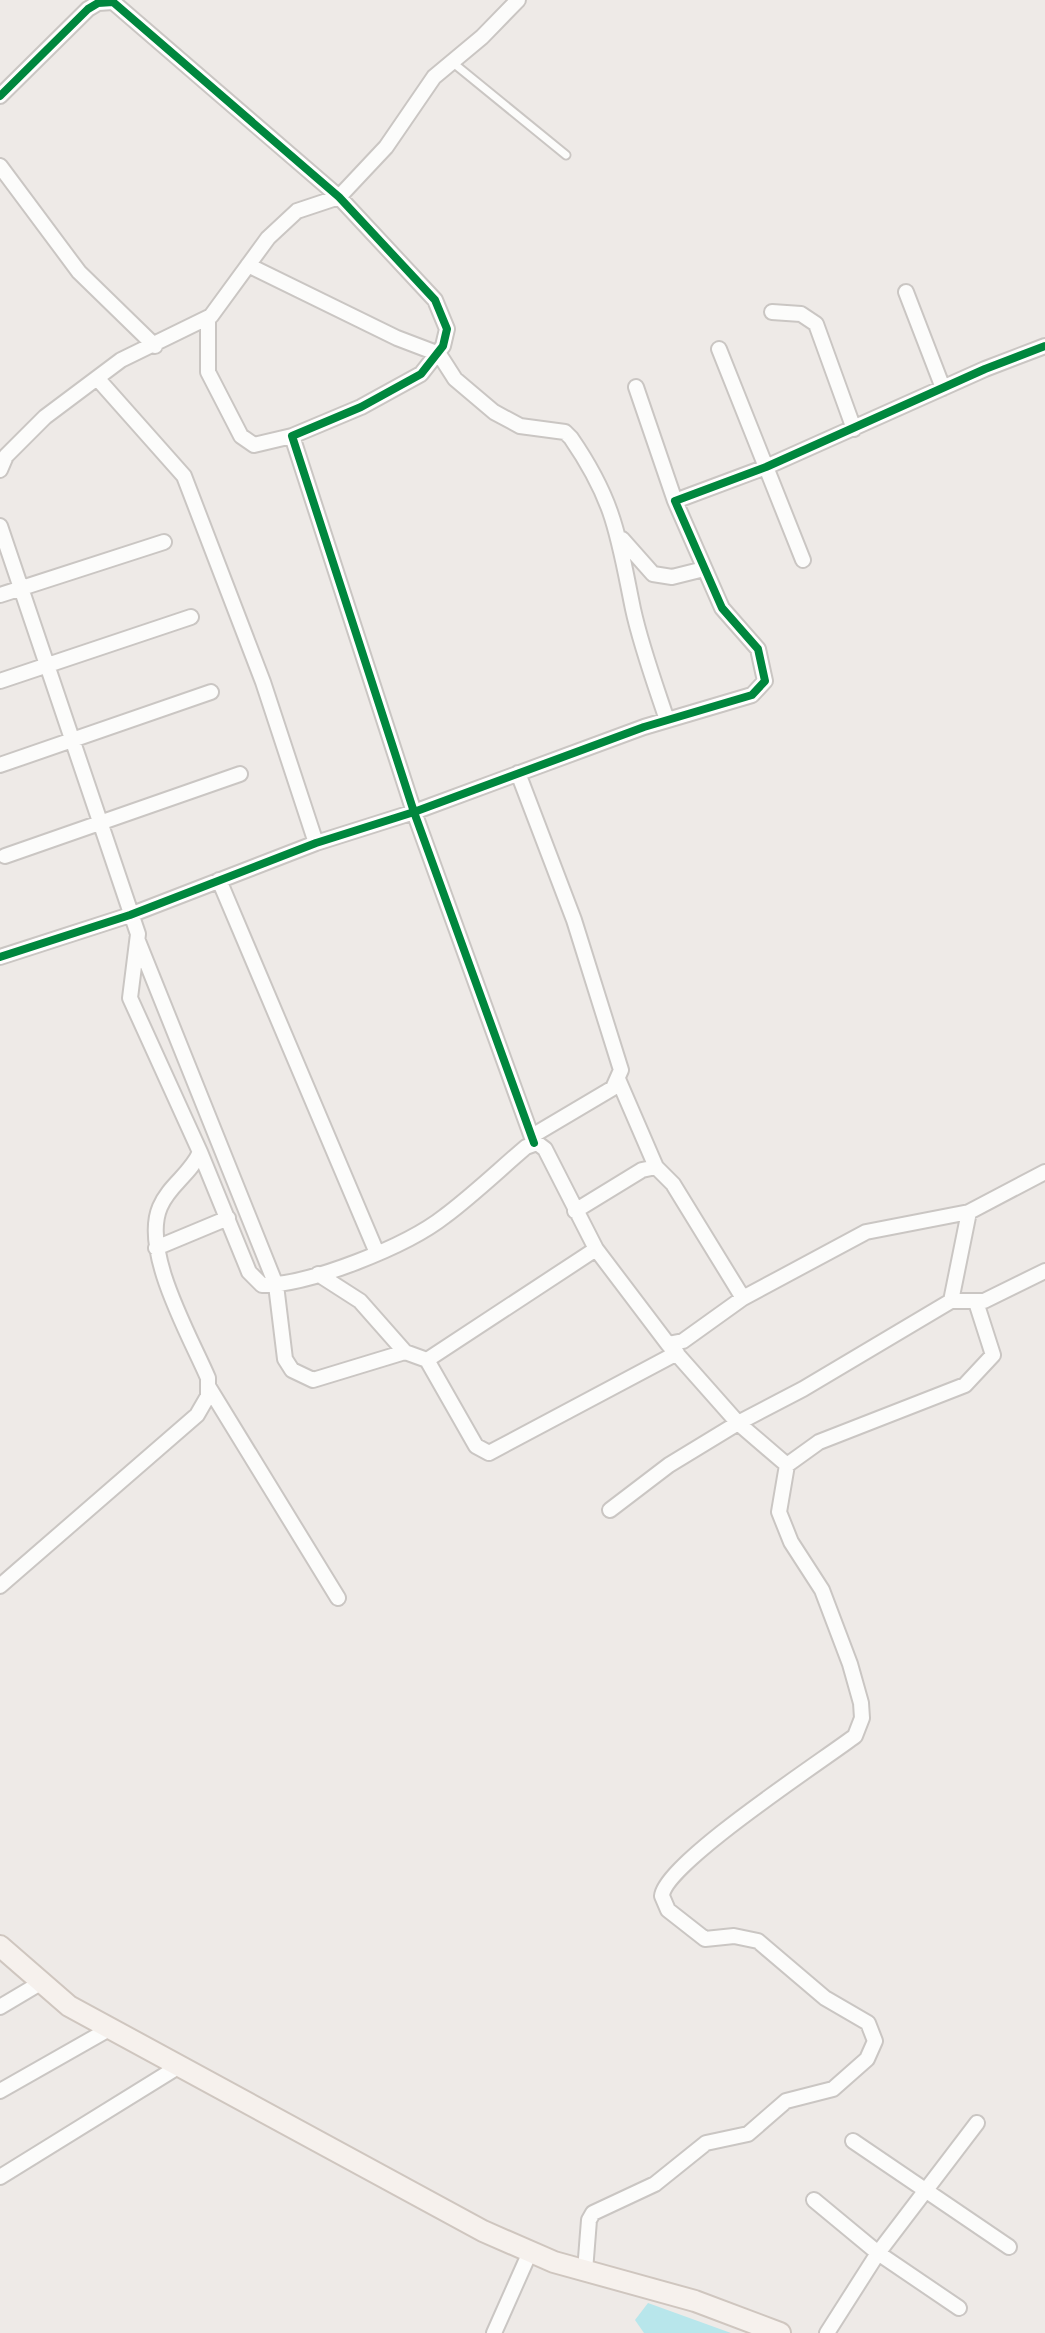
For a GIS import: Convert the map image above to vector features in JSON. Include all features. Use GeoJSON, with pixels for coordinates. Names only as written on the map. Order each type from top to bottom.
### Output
{"type":"FeatureCollection","features":[{"type":"Feature","properties":{"kind":"main road"},"geometry":{"type":"LineString","coordinates":[[0,1946],[69,2006],[483,2231],[585,2271],[695,2301],[780,2333]]}},
{"type":"Feature","properties":{"kind":"street"},"geometry":{"type":"LineString","coordinates":[[0,470],[6,456],[45,417],[121,360],[208,318],[268,238],[297,211],[339,197],[386,147],[434,77],[518,0]]}},
{"type":"Feature","properties":{"kind":"street"},"geometry":{"type":"LineString","coordinates":[[0,96],[88,9],[98,3],[113,2],[339,197],[435,300],[447,329],[439,354],[421,374],[361,407],[292,436],[254,445],[241,436],[208,372],[208,318]]}},
{"type":"Feature","properties":{"kind":"street"},"geometry":{"type":"LineString","coordinates":[[0,166],[79,272],[155,346]]}},
{"type":"Feature","properties":{"kind":"street"},"geometry":{"type":"LineString","coordinates":[[248,265],[397,338],[439,354],[455,379],[494,412],[520,426],[565,432],[571,438],[604,491],[619,536],[633,610],[667,720]]}},
{"type":"Feature","properties":{"kind":"street"},"geometry":{"type":"LineString","coordinates":[[906,292],[943,388]]}},
{"type":"Feature","properties":{"kind":"street"},"geometry":{"type":"LineString","coordinates":[[772,312],[801,314],[816,324],[854,429]]}},
{"type":"Feature","properties":{"kind":"street"},"geometry":{"type":"LineString","coordinates":[[675,501],[766,467],[1045,346]]}},
{"type":"Feature","properties":{"kind":"street"},"geometry":{"type":"LineString","coordinates":[[719,349],[803,560]]}},
{"type":"Feature","properties":{"kind":"street"},"geometry":{"type":"LineString","coordinates":[[97,378],[184,476],[263,682],[316,843]]}},
{"type":"Feature","properties":{"kind":"street"},"geometry":{"type":"LineString","coordinates":[[0,957],[130,915],[316,843],[414,812],[667,720],[752,695],[765,681],[758,649],[722,608],[675,501],[636,387]]}},
{"type":"Feature","properties":{"kind":"street"},"geometry":{"type":"LineString","coordinates":[[292,436],[414,812],[533,1140],[545,1149],[596,1249],[673,1348],[738,1423],[787,1465],[788,1473],[778,1500],[783,1527],[822,1590],[850,1664],[862,1718],[855,1736],[693,1855],[668,1879],[662,1896],[668,1910],[705,1939],[734,1936],[758,1941],[825,1998],[868,2023],[875,2041],[867,2059],[833,2089],[786,2101],[748,2134],[706,2143],[655,2184],[593,2213],[589,2220],[585,2271]]}},
{"type":"Feature","properties":{"kind":"street"},"geometry":{"type":"LineString","coordinates":[[0,526],[138,940],[276,1285],[285,1359],[292,1370],[306,1380],[405,1352]]}},
{"type":"Feature","properties":{"kind":"street"},"geometry":{"type":"LineString","coordinates":[[619,536],[653,574],[672,577],[704,569]]}},
{"type":"Feature","properties":{"kind":"street"},"geometry":{"type":"LineString","coordinates":[[0,595],[164,542]]}},
{"type":"Feature","properties":{"kind":"street"},"geometry":{"type":"LineString","coordinates":[[0,681],[191,617]]}},
{"type":"Feature","properties":{"kind":"street"},"geometry":{"type":"LineString","coordinates":[[0,765],[211,692]]}},
{"type":"Feature","properties":{"kind":"street"},"geometry":{"type":"LineString","coordinates":[[138,940],[130,998],[254,1279],[262,1285],[276,1285],[377,1253],[443,1218],[533,1140],[613,1088],[618,1079],[619,1059],[574,920],[518,773]]}},
{"type":"Feature","properties":{"kind":"street"},"geometry":{"type":"LineString","coordinates":[[5,856],[240,774]]}},
{"type":"Feature","properties":{"kind":"street"},"geometry":{"type":"LineString","coordinates":[[219,880],[377,1253]]}},
{"type":"Feature","properties":{"kind":"street"},"geometry":{"type":"LineString","coordinates":[[618,1079],[656,1167],[673,1184],[743,1298]]}},
{"type":"Feature","properties":{"kind":"street"},"geometry":{"type":"LineString","coordinates":[[200,1152],[190,1173],[166,1194],[159,1208],[156,1248],[208,1385],[338,1598]]}},
{"type":"Feature","properties":{"kind":"street"},"geometry":{"type":"LineString","coordinates":[[575,1211],[642,1170],[656,1167]]}},
{"type":"Feature","properties":{"kind":"street"},"geometry":{"type":"LineString","coordinates":[[318,1274],[360,1301],[405,1352],[427,1360],[476,1446],[489,1453],[673,1348],[743,1298],[866,1232],[969,1212],[1045,1172]]}},
{"type":"Feature","properties":{"kind":"street"},"geometry":{"type":"LineString","coordinates":[[951,1301],[969,1212]]}},
{"type":"Feature","properties":{"kind":"street"},"geometry":{"type":"LineString","coordinates":[[156,1248],[228,1218]]}},
{"type":"Feature","properties":{"kind":"street"},"geometry":{"type":"LineString","coordinates":[[427,1360],[596,1249]]}},
{"type":"Feature","properties":{"kind":"street"},"geometry":{"type":"LineString","coordinates":[[610,1510],[669,1465],[951,1301],[976,1302],[1045,1271]]}},
{"type":"Feature","properties":{"kind":"street"},"geometry":{"type":"LineString","coordinates":[[787,1465],[819,1442],[972,1380],[993,1355],[976,1302]]}},
{"type":"Feature","properties":{"kind":"street"},"geometry":{"type":"LineString","coordinates":[[0,1586],[197,1415],[208,1396],[208,1385]]}},
{"type":"Feature","properties":{"kind":"street"},"geometry":{"type":"LineString","coordinates":[[0,2007],[42,1982]]}},
{"type":"Feature","properties":{"kind":"street"},"geometry":{"type":"LineString","coordinates":[[0,2091],[111,2028]]}},
{"type":"Feature","properties":{"kind":"street"},"geometry":{"type":"LineString","coordinates":[[0,2177],[181,2065]]}},
{"type":"Feature","properties":{"kind":"street"},"geometry":{"type":"LineString","coordinates":[[827,2333],[878,2253],[977,2123]]}},
{"type":"Feature","properties":{"kind":"street"},"geometry":{"type":"LineString","coordinates":[[853,2141],[1009,2247]]}},
{"type":"Feature","properties":{"kind":"street"},"geometry":{"type":"LineString","coordinates":[[814,2200],[878,2253],[959,2308]]}},
{"type":"Feature","properties":{"kind":"street"},"geometry":{"type":"LineString","coordinates":[[494,2333],[530,2252]]}},
{"type":"Feature","properties":{"kind":"lane"},"geometry":{"type":"LineString","coordinates":[[452,62],[566,155]]}},
{"type":"Feature","properties":{"kind":"water"},"geometry":{"type":"Polygon","coordinates":[[[648,2303],[731,2333],[644,2333],[635,2320],[648,2303]]]}},
{"type":"Feature","properties":{"kind":"cycle path"},"geometry":{"type":"LineString","coordinates":[[0,96],[88,9],[98,3],[113,2],[339,197],[435,300],[447,329],[443,346],[421,374],[361,407],[292,436],[414,812],[534,1143]]}},
{"type":"Feature","properties":{"kind":"cycle path"},"geometry":{"type":"LineString","coordinates":[[0,957],[130,915],[316,843],[414,812],[644,727],[752,695],[765,681],[758,649],[722,608],[675,501],[766,467],[985,369],[1045,346]]}}]}
